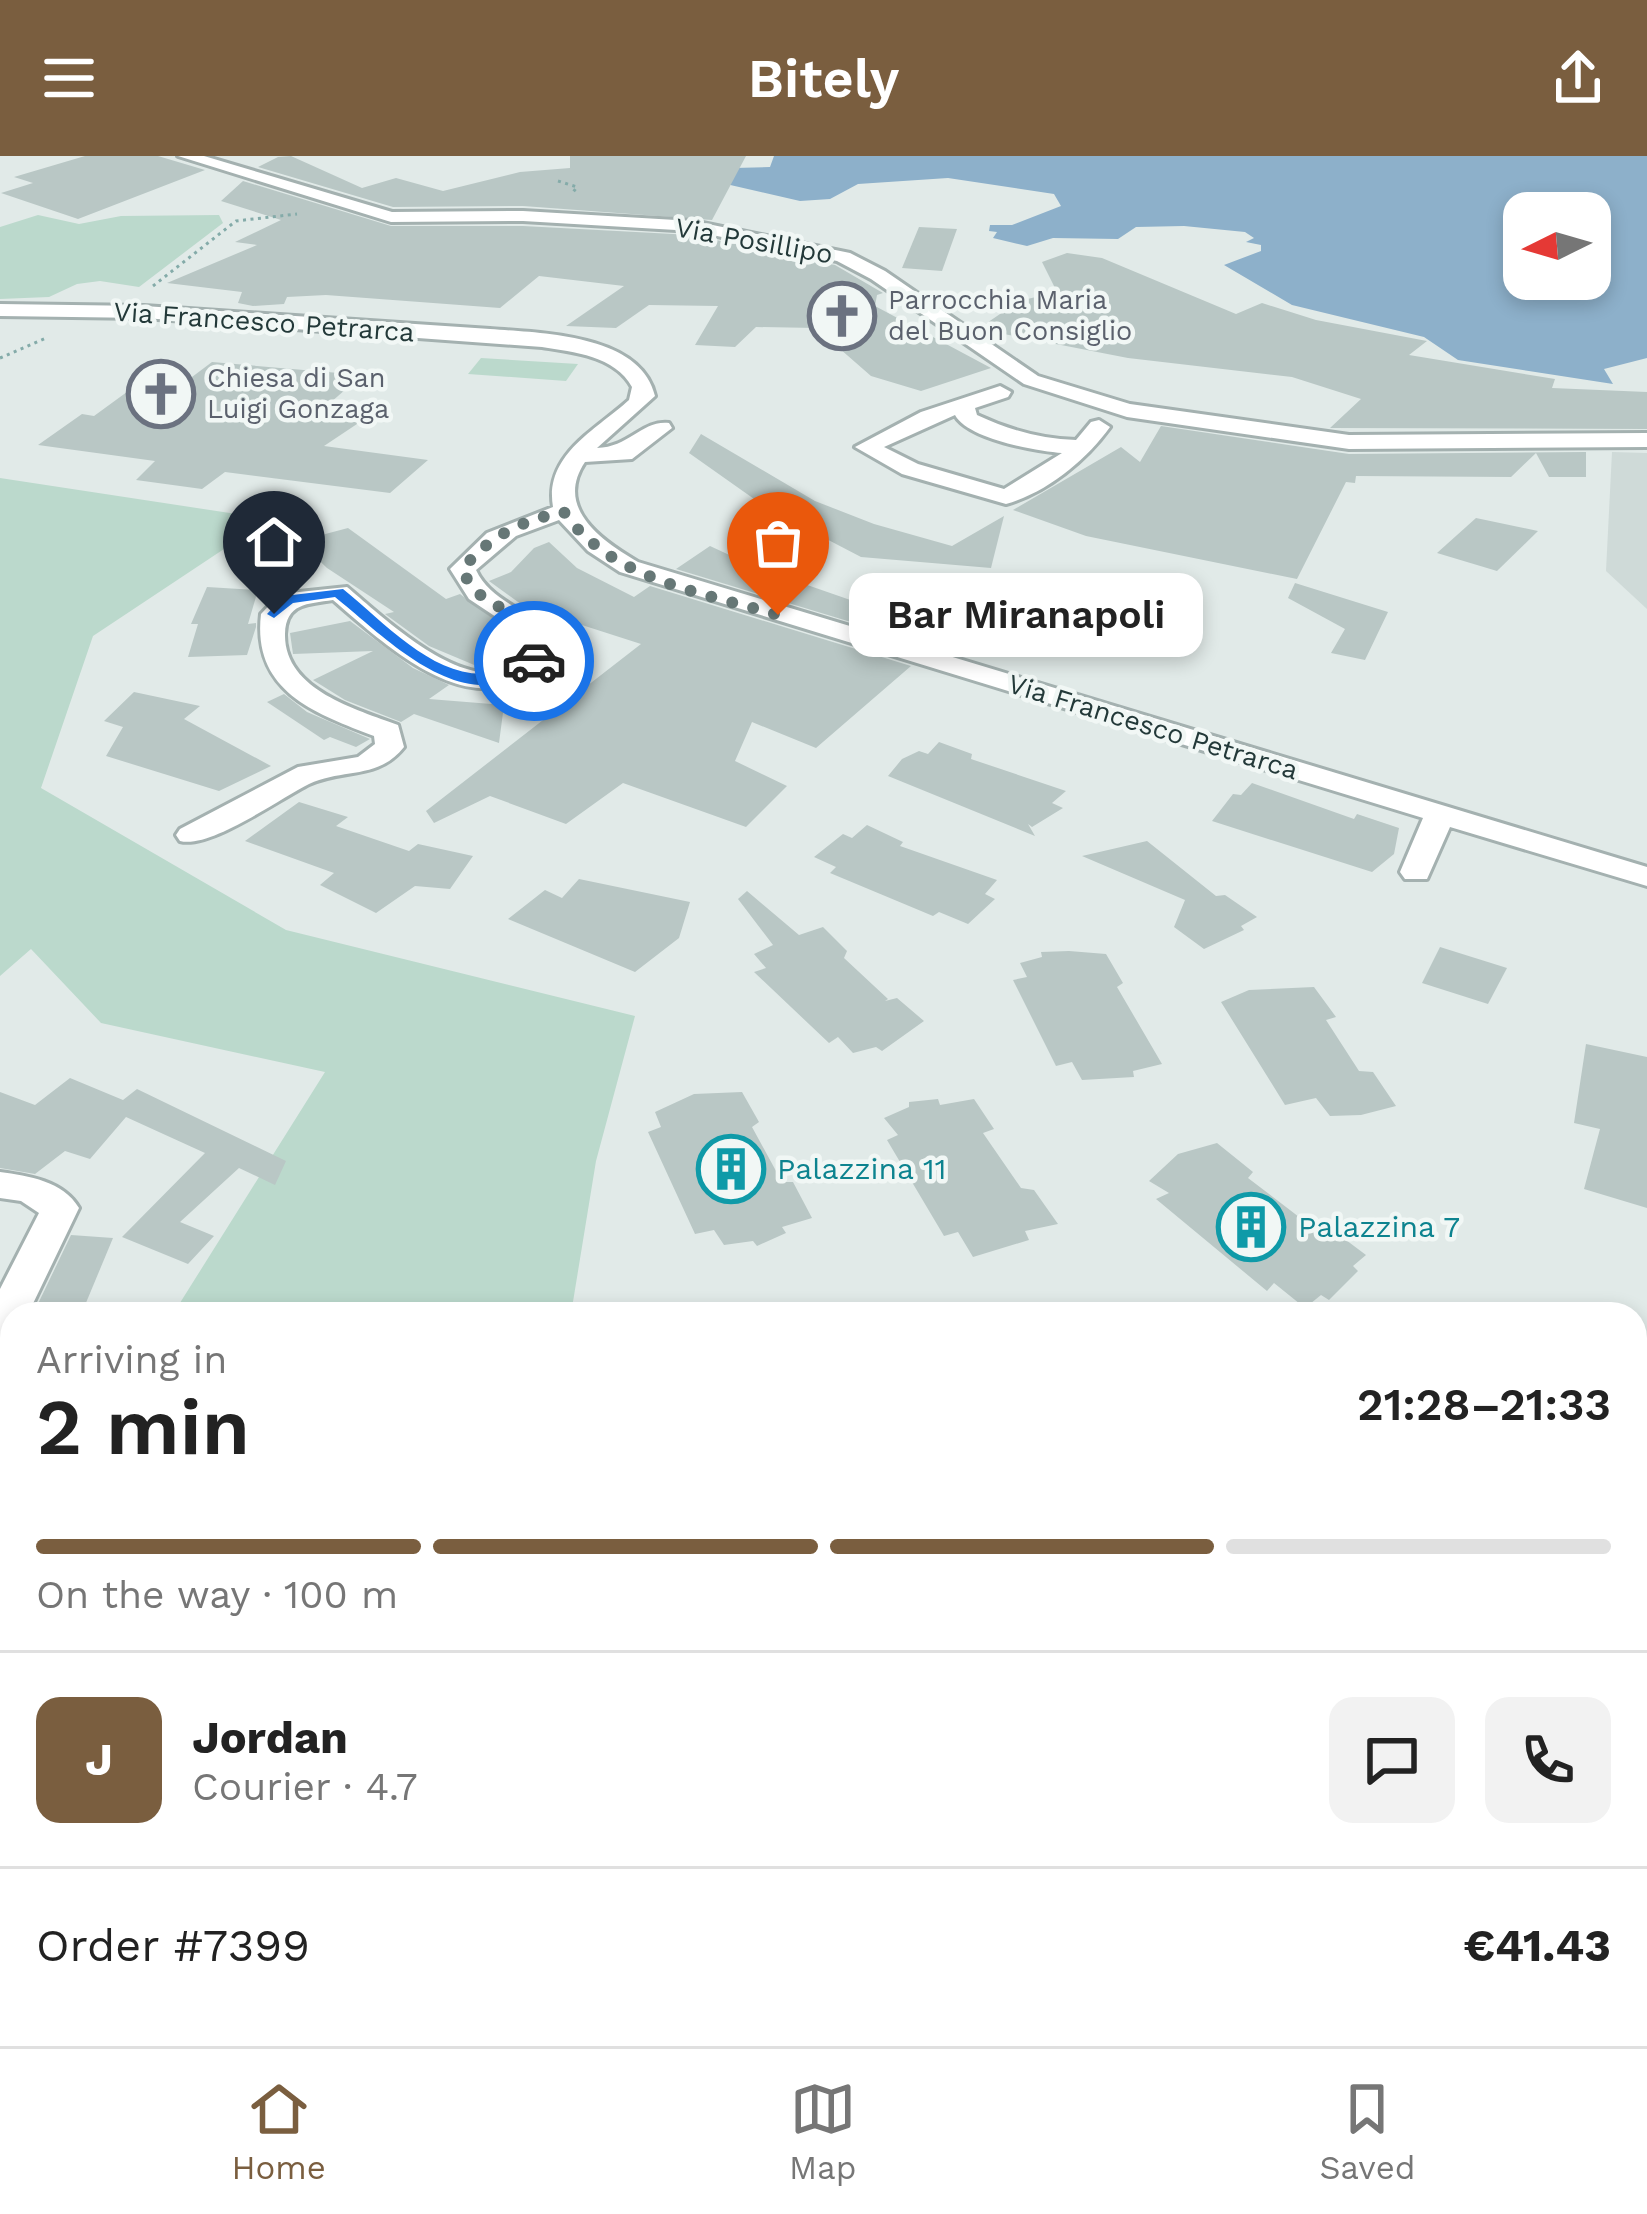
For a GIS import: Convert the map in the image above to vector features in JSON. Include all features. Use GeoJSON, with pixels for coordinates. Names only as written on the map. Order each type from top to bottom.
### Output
{"type":"FeatureCollection","features":[{"type":"Feature","properties":{"kind":"street","name":"Via Posillipo"},"geometry":{"type":"LineString","coordinates":[[186,156],[391,217],[523,216],[693,226],[827,253],[862,265],[1031,380],[1127,410],[1349,442],[1647,440]]}},
{"type":"Feature","properties":{"kind":"street","name":"Via Francesco Petrarca"},"geometry":{"type":"LineString","coordinates":[[0,310],[92,310],[247,320],[526,341],[593,351],[624,364],[643,385],[644,396],[577,456]]}},
{"type":"Feature","properties":{"kind":"street"},"geometry":{"type":"LineString","coordinates":[[1031,380],[866,447],[910,469],[1006,497],[1082,428]]}},
{"type":"Feature","properties":{"kind":"street"},"geometry":{"type":"LineString","coordinates":[[1000,392],[1082,428]]}},
{"type":"Feature","properties":{"kind":"street"},"geometry":{"type":"LineString","coordinates":[[963,405],[968,419],[986,429],[1046,446],[1127,410]]}},
{"type":"Feature","properties":{"kind":"street"},"geometry":{"type":"LineString","coordinates":[[191,835],[308,773],[368,764],[389,747],[388,731],[332,710],[291,682],[272,650],[274,614],[289,599],[338,592],[424,662],[456,678],[484,681],[514,675],[541,657],[549,644],[542,631],[496,607],[467,584],[463,569],[488,542],[538,517],[564,512],[562,497],[577,456],[624,454],[661,428]]}},
{"type":"Feature","properties":{"kind":"street","name":"Via Francesco Petrarca"},"geometry":{"type":"LineString","coordinates":[[564,512],[601,551],[658,579],[1441,811],[1647,877]]}},
{"type":"Feature","properties":{"kind":"street"},"geometry":{"type":"LineString","coordinates":[[1416,872],[1441,811]]}},
{"type":"Feature","properties":{"kind":"street"},"geometry":{"type":"LineString","coordinates":[[0,1185],[30,1189],[60,1208],[13,1302]]}},
{"type":"Feature","properties":{"kind":"path"},"geometry":{"type":"LineString","coordinates":[[151,288],[236,221],[314,214]]}},
{"type":"Feature","properties":{"kind":"shaded area"},"geometry":{"type":"Polygon","coordinates":[[[1612,452],[1647,453],[1647,609],[1606,571],[1612,452]]]}},
{"type":"Feature","properties":{"kind":"green space"},"geometry":{"type":"Polygon","coordinates":[[[38,215],[79,224],[121,216],[219,215],[223,223],[139,287],[100,281],[77,284],[49,297],[0,299],[0,227],[38,215]]]}},
{"type":"Feature","properties":{"kind":"green space"},"geometry":{"type":"Polygon","coordinates":[[[481,358],[578,364],[566,381],[468,374],[481,358]]]}},
{"type":"Feature","properties":{"kind":"green space"},"geometry":{"type":"Polygon","coordinates":[[[0,478],[269,519],[93,636],[41,788],[286,930],[635,1016],[596,1161],[573,1302],[181,1302],[325,1072],[101,1023],[31,949],[0,976],[0,478]]]}},
{"type":"Feature","properties":{"kind":"water"},"geometry":{"type":"Polygon","coordinates":[[[774,156],[1647,156],[1647,358],[1604,369],[1613,384],[1458,360],[1424,337],[1292,305],[1224,265],[1261,251],[1261,245],[1246,242],[1254,238],[1245,232],[1136,227],[1118,239],[1053,238],[1027,246],[993,238],[997,232],[989,231],[990,225],[1012,225],[1061,206],[1054,194],[948,178],[858,184],[830,199],[800,201],[726,184],[734,168],[770,167],[774,156]]]}},
{"type":"Feature","properties":{"kind":"building"},"geometry":{"type":"Polygon","coordinates":[[[85,156],[158,156],[205,170],[78,219],[1,193],[33,183],[14,177],[85,156]]]}},
{"type":"Feature","properties":{"kind":"building"},"geometry":{"type":"Polygon","coordinates":[[[291,156],[362,188],[396,178],[443,191],[520,172],[570,168],[570,156],[746,156],[712,220],[523,206],[393,207],[258,167],[291,156]]]}},
{"type":"Feature","properties":{"kind":"building"},"geometry":{"type":"Polygon","coordinates":[[[243,181],[391,226],[523,226],[692,235],[835,265],[883,293],[877,295],[875,306],[991,368],[921,391],[871,376],[816,328],[756,327],[735,347],[695,345],[718,306],[649,305],[616,328],[566,326],[624,286],[539,276],[500,308],[326,295],[287,297],[284,304],[253,306],[238,303],[242,292],[167,283],[257,245],[235,242],[281,220],[221,201],[243,181]]]}},
{"type":"Feature","properties":{"kind":"building"},"geometry":{"type":"Polygon","coordinates":[[[919,227],[957,229],[942,271],[902,268],[919,227]]]}},
{"type":"Feature","properties":{"kind":"building"},"geometry":{"type":"Polygon","coordinates":[[[1067,253],[1102,258],[1236,314],[1262,303],[1316,320],[1427,341],[1409,355],[1555,379],[1552,388],[1647,392],[1647,429],[1330,428],[1361,399],[1292,377],[1128,358],[978,329],[1019,301],[1057,292],[1042,262],[1067,253]]]}},
{"type":"Feature","properties":{"kind":"building"},"geometry":{"type":"Polygon","coordinates":[[[212,362],[362,375],[322,410],[366,418],[324,446],[428,460],[390,493],[225,472],[202,489],[136,480],[155,461],[38,445],[82,414],[94,416],[142,381],[180,386],[212,362]]]}},
{"type":"Feature","properties":{"kind":"building"},"geometry":{"type":"Polygon","coordinates":[[[1161,426],[1349,454],[1586,452],[1586,477],[1549,477],[1536,453],[1511,477],[1356,476],[1355,483],[1346,482],[1297,579],[1086,536],[1013,510],[1121,447],[1140,462],[1161,426]]]}},
{"type":"Feature","properties":{"kind":"building"},"geometry":{"type":"Polygon","coordinates":[[[701,434],[815,501],[952,546],[1004,516],[991,568],[861,557],[767,508],[689,453],[701,434]]]}},
{"type":"Feature","properties":{"kind":"building"},"geometry":{"type":"Polygon","coordinates":[[[1476,518],[1538,531],[1497,571],[1437,553],[1476,518]]]}},
{"type":"Feature","properties":{"kind":"building"},"geometry":{"type":"Polygon","coordinates":[[[348,528],[446,599],[460,594],[521,639],[479,667],[429,646],[385,614],[394,612],[327,568],[299,541],[348,528]]]}},
{"type":"Feature","properties":{"kind":"building"},"geometry":{"type":"Polygon","coordinates":[[[549,542],[577,568],[634,597],[650,586],[911,666],[816,748],[752,722],[735,761],[787,786],[746,827],[623,783],[566,824],[490,796],[434,823],[426,811],[641,644],[557,617],[547,623],[489,581],[511,572],[534,548],[549,542]]]}},
{"type":"Feature","properties":{"kind":"building"},"geometry":{"type":"Polygon","coordinates":[[[710,546],[753,566],[948,634],[933,647],[676,569],[710,546]]]}},
{"type":"Feature","properties":{"kind":"building"},"geometry":{"type":"Polygon","coordinates":[[[1295,583],[1388,612],[1365,660],[1331,653],[1345,629],[1288,598],[1295,583]]]}},
{"type":"Feature","properties":{"kind":"building"},"geometry":{"type":"Polygon","coordinates":[[[207,587],[258,590],[248,624],[256,623],[256,627],[247,655],[188,657],[198,624],[191,624],[207,587]]]}},
{"type":"Feature","properties":{"kind":"building"},"geometry":{"type":"Polygon","coordinates":[[[350,621],[413,668],[449,685],[429,699],[504,705],[499,743],[414,714],[401,722],[345,700],[313,680],[373,651],[293,654],[290,633],[350,621]]]}},
{"type":"Feature","properties":{"kind":"building"},"geometry":{"type":"Polygon","coordinates":[[[134,692],[200,706],[184,719],[271,766],[219,791],[106,756],[123,727],[104,721],[134,692]]]}},
{"type":"Feature","properties":{"kind":"building"},"geometry":{"type":"Polygon","coordinates":[[[284,694],[307,712],[370,739],[356,747],[330,737],[324,740],[267,702],[284,694]]]}},
{"type":"Feature","properties":{"kind":"building"},"geometry":{"type":"Polygon","coordinates":[[[939,742],[972,754],[971,759],[1066,791],[1052,803],[1063,808],[1032,827],[1028,824],[1035,836],[888,776],[902,759],[919,751],[928,754],[939,742]]]}},
{"type":"Feature","properties":{"kind":"building"},"geometry":{"type":"Polygon","coordinates":[[[1252,783],[1354,819],[1357,814],[1399,828],[1394,854],[1372,872],[1212,821],[1233,794],[1241,795],[1252,783]]]}},
{"type":"Feature","properties":{"kind":"building"},"geometry":{"type":"Polygon","coordinates":[[[299,802],[348,817],[336,826],[409,851],[418,844],[473,856],[450,889],[415,886],[376,913],[320,885],[334,873],[245,841],[299,802]]]}},
{"type":"Feature","properties":{"kind":"building"},"geometry":{"type":"Polygon","coordinates":[[[867,825],[903,842],[900,846],[997,880],[985,894],[995,899],[968,924],[939,912],[933,916],[830,873],[836,867],[814,857],[843,834],[852,838],[867,825]]]}},
{"type":"Feature","properties":{"kind":"building"},"geometry":{"type":"Polygon","coordinates":[[[1147,841],[1216,896],[1225,895],[1257,917],[1241,926],[1244,930],[1204,949],[1174,927],[1185,900],[1082,856],[1147,841]]]}},
{"type":"Feature","properties":{"kind":"building"},"geometry":{"type":"Polygon","coordinates":[[[579,879],[690,902],[679,938],[635,972],[508,919],[545,890],[562,898],[579,879]]]}},
{"type":"Feature","properties":{"kind":"building"},"geometry":{"type":"Polygon","coordinates":[[[747,891],[799,935],[823,927],[847,951],[844,958],[888,999],[885,1001],[897,998],[924,1021],[882,1051],[876,1047],[853,1053],[838,1037],[829,1043],[754,972],[766,968],[754,954],[773,945],[738,899],[747,891]]]}},
{"type":"Feature","properties":{"kind":"building"},"geometry":{"type":"Polygon","coordinates":[[[1440,947],[1507,968],[1488,1004],[1422,983],[1440,947]]]}},
{"type":"Feature","properties":{"kind":"building"},"geometry":{"type":"Polygon","coordinates":[[[1041,952],[1106,954],[1123,983],[1117,987],[1162,1064],[1133,1071],[1134,1077],[1082,1080],[1072,1062],[1056,1066],[1013,980],[1027,977],[1020,963],[1042,957],[1041,952]]]}},
{"type":"Feature","properties":{"kind":"building"},"geometry":{"type":"Polygon","coordinates":[[[1314,987],[1336,1017],[1326,1020],[1359,1071],[1373,1072],[1396,1106],[1361,1115],[1330,1116],[1316,1098],[1285,1105],[1221,1002],[1249,990],[1314,987]]]}},
{"type":"Feature","properties":{"kind":"building"},"geometry":{"type":"Polygon","coordinates":[[[1586,1044],[1647,1057],[1647,1208],[1584,1189],[1600,1129],[1574,1123],[1586,1044]]]}},
{"type":"Feature","properties":{"kind":"building"},"geometry":{"type":"Polygon","coordinates":[[[70,1078],[123,1100],[137,1089],[286,1161],[275,1185],[239,1168],[180,1222],[214,1236],[188,1264],[122,1237],[205,1153],[126,1117],[90,1159],[65,1151],[35,1174],[0,1168],[0,1092],[35,1105],[70,1078]]]}},
{"type":"Feature","properties":{"kind":"building","name":"Palazzina 11"},"geometry":{"type":"Polygon","coordinates":[[[742,1092],[759,1122],[752,1127],[782,1182],[793,1182],[812,1218],[782,1227],[786,1233],[757,1246],[753,1241],[724,1245],[714,1230],[695,1234],[648,1132],[661,1127],[655,1112],[694,1094],[742,1092]]]}},
{"type":"Feature","properties":{"kind":"building"},"geometry":{"type":"Polygon","coordinates":[[[938,1099],[940,1105],[974,1099],[994,1129],[983,1133],[1021,1188],[1034,1190],[1058,1224],[1025,1231],[1029,1240],[973,1257],[958,1232],[944,1236],[887,1140],[898,1135],[884,1118],[909,1107],[909,1102],[938,1099]]]}},
{"type":"Feature","properties":{"kind":"building","name":"Palazzina 7"},"geometry":{"type":"Polygon","coordinates":[[[1217,1143],[1253,1172],[1248,1178],[1316,1230],[1326,1225],[1366,1255],[1353,1266],[1358,1271],[1329,1300],[1321,1295],[1312,1302],[1298,1302],[1274,1283],[1267,1291],[1156,1199],[1169,1193],[1149,1181],[1178,1154],[1217,1143]]]}},
{"type":"Feature","properties":{"kind":"building"},"geometry":{"type":"Polygon","coordinates":[[[71,1235],[113,1238],[86,1302],[39,1302],[71,1235]]]}},
{"type":"Feature","properties":{"kind":"way so far"},"geometry":{"type":"LineString","coordinates":[[534,661],[549,644],[542,631],[496,607],[467,584],[463,569],[488,542],[542,516],[564,512],[586,539],[628,567],[778,615]]}},
{"type":"Feature","properties":{"kind":"place","name":"Parrocchia Maria del Buon Consiglio"},"geometry":{"type":"Point","coordinates":[842,316]}},
{"type":"Feature","properties":{"kind":"place","name":"Chiesa di San Luigi Gonzaga"},"geometry":{"type":"Point","coordinates":[161,394]}},
{"type":"Feature","properties":{"kind":"place","name":"Bar Miranapoli"},"geometry":{"type":"Point","coordinates":[778,615]}},
{"type":"Feature","properties":{"kind":"place","name":"Palazzina 11"},"geometry":{"type":"Point","coordinates":[731,1169]}},
{"type":"Feature","properties":{"kind":"place","name":"Palazzina 7"},"geometry":{"type":"Point","coordinates":[1251,1227]}},
{"type":"Feature","properties":{"kind":"route"},"geometry":{"type":"LineString","coordinates":[[274,614],[289,599],[338,592],[424,662],[456,678],[484,681],[514,675],[534,661]]}}]}
